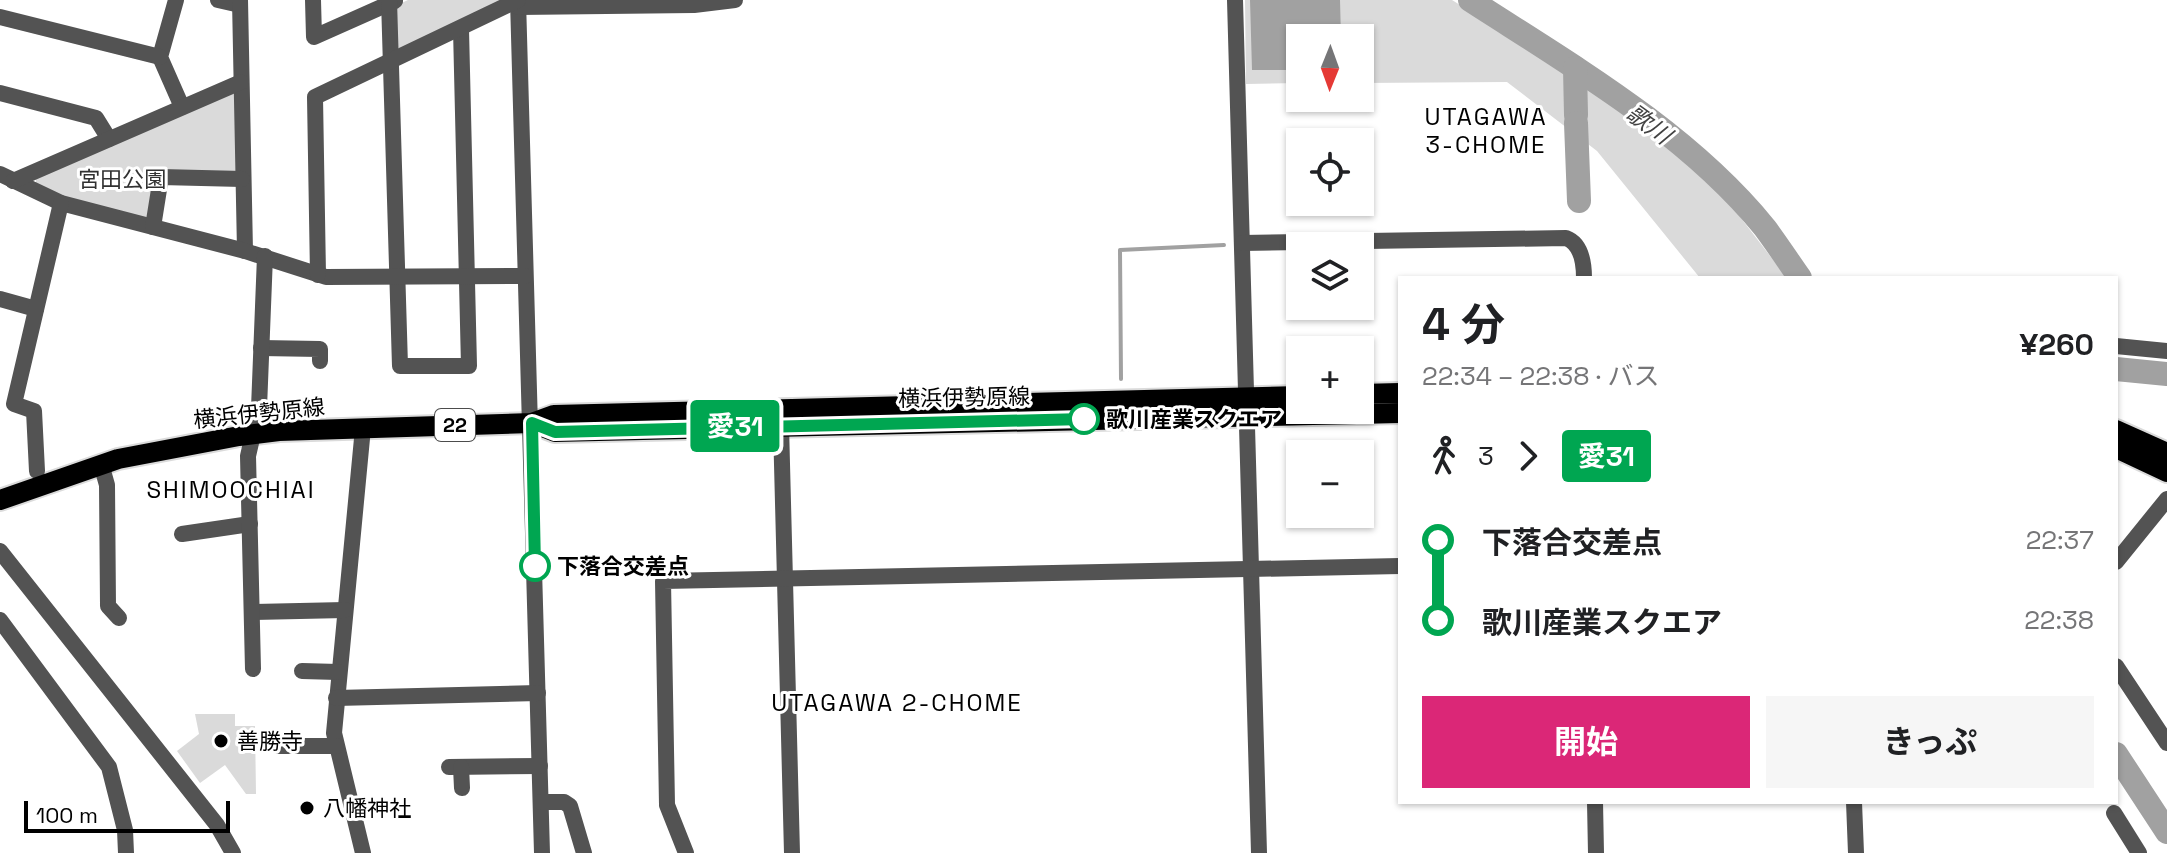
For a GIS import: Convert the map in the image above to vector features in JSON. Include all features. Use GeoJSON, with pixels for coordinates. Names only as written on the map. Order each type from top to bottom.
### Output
{"type":"FeatureCollection","features":[{"type":"Feature","properties":{"kind":"main road"},"geometry":{"type":"LineString","coordinates":[[1374,394],[1398,393]]}},
{"type":"Feature","properties":{"kind":"main road","name":"横浜伊勢原線"},"geometry":{"type":"LineString","coordinates":[[532,423],[555,432],[781,425],[1247,407],[1286,399]]}},
{"type":"Feature","properties":{"kind":"main road","name":"横浜伊勢原線"},"geometry":{"type":"LineString","coordinates":[[0,500],[101,464],[254,434],[532,423],[554,415],[1247,407],[1398,413]]}},
{"type":"Feature","properties":{"kind":"main road"},"geometry":{"type":"LineString","coordinates":[[2118,431],[2167,453]]}},
{"type":"Feature","properties":{"kind":"main road"},"geometry":{"type":"LineString","coordinates":[[2118,449],[2167,472]]}},
{"type":"Feature","properties":{"kind":"street"},"geometry":{"type":"LineString","coordinates":[[176,0],[160,57],[182,107]]}},
{"type":"Feature","properties":{"kind":"street"},"geometry":{"type":"LineString","coordinates":[[218,0],[240,2],[245,251]]}},
{"type":"Feature","properties":{"kind":"street"},"geometry":{"type":"LineString","coordinates":[[313,0],[314,37],[392,1],[400,366],[469,366],[461,29]]}},
{"type":"Feature","properties":{"kind":"street"},"geometry":{"type":"LineString","coordinates":[[318,275],[315,97],[518,2],[694,5],[735,0]]}},
{"type":"Feature","properties":{"kind":"street"},"geometry":{"type":"LineString","coordinates":[[1235,0],[1259,853]]}},
{"type":"Feature","properties":{"kind":"street"},"geometry":{"type":"LineString","coordinates":[[518,2],[542,853]]}},
{"type":"Feature","properties":{"kind":"street"},"geometry":{"type":"LineString","coordinates":[[0,17],[160,57]]}},
{"type":"Feature","properties":{"kind":"street"},"geometry":{"type":"LineString","coordinates":[[6,178],[109,139],[241,82]]}},
{"type":"Feature","properties":{"kind":"street"},"geometry":{"type":"LineString","coordinates":[[0,93],[96,118],[109,139]]}},
{"type":"Feature","properties":{"kind":"street"},"geometry":{"type":"LineString","coordinates":[[153,227],[161,177],[242,179]]}},
{"type":"Feature","properties":{"kind":"street"},"geometry":{"type":"LineString","coordinates":[[6,178],[61,203],[265,256],[318,275],[525,276]]}},
{"type":"Feature","properties":{"kind":"street"},"geometry":{"type":"LineString","coordinates":[[37,471],[34,411],[14,404],[61,203]]}},
{"type":"Feature","properties":{"kind":"street"},"geometry":{"type":"LineString","coordinates":[[1242,243],[1566,238],[1574,241],[1580,251],[1584,276]]}},
{"type":"Feature","properties":{"kind":"street"},"geometry":{"type":"LineString","coordinates":[[253,669],[248,456],[259,408],[265,256]]}},
{"type":"Feature","properties":{"kind":"street"},"geometry":{"type":"LineString","coordinates":[[0,299],[36,309]]}},
{"type":"Feature","properties":{"kind":"street"},"geometry":{"type":"LineString","coordinates":[[2118,346],[2167,351]]}},
{"type":"Feature","properties":{"kind":"street"},"geometry":{"type":"LineString","coordinates":[[261,348],[320,348]]}},
{"type":"Feature","properties":{"kind":"street"},"geometry":{"type":"LineString","coordinates":[[781,425],[792,853]]}},
{"type":"Feature","properties":{"kind":"street"},"geometry":{"type":"LineString","coordinates":[[363,428],[336,698],[336,746],[363,853]]}},
{"type":"Feature","properties":{"kind":"street"},"geometry":{"type":"LineString","coordinates":[[101,464],[107,485],[113,597],[108,606],[119,618]]}},
{"type":"Feature","properties":{"kind":"street"},"geometry":{"type":"LineString","coordinates":[[2118,560],[2167,499]]}},
{"type":"Feature","properties":{"kind":"street"},"geometry":{"type":"LineString","coordinates":[[182,534],[250,524]]}},
{"type":"Feature","properties":{"kind":"street"},"geometry":{"type":"LineString","coordinates":[[0,551],[217,825],[233,853]]}},
{"type":"Feature","properties":{"kind":"street"},"geometry":{"type":"LineString","coordinates":[[686,853],[667,805],[663,581],[1398,566]]}},
{"type":"Feature","properties":{"kind":"street"},"geometry":{"type":"LineString","coordinates":[[252,612],[345,610]]}},
{"type":"Feature","properties":{"kind":"street"},"geometry":{"type":"LineString","coordinates":[[0,620],[109,767],[125,830],[126,853]]}},
{"type":"Feature","properties":{"kind":"street"},"geometry":{"type":"LineString","coordinates":[[2118,669],[2167,743]]}},
{"type":"Feature","properties":{"kind":"street"},"geometry":{"type":"LineString","coordinates":[[302,671],[338,672]]}},
{"type":"Feature","properties":{"kind":"street"},"geometry":{"type":"LineString","coordinates":[[336,698],[538,693]]}},
{"type":"Feature","properties":{"kind":"street"},"geometry":{"type":"LineString","coordinates":[[279,746],[336,746]]}},
{"type":"Feature","properties":{"kind":"street"},"geometry":{"type":"LineString","coordinates":[[462,788],[455,767],[540,766]]}},
{"type":"Feature","properties":{"kind":"street"},"geometry":{"type":"LineString","coordinates":[[541,802],[564,802],[570,806],[584,853]]}},
{"type":"Feature","properties":{"kind":"street"},"geometry":{"type":"LineString","coordinates":[[1595,804],[1596,853]]}},
{"type":"Feature","properties":{"kind":"street"},"geometry":{"type":"LineString","coordinates":[[1854,804],[1856,853]]}},
{"type":"Feature","properties":{"kind":"street"},"geometry":{"type":"LineString","coordinates":[[2114,813],[2139,853]]}},
{"type":"Feature","properties":{"kind":"green space"},"geometry":{"type":"Polygon","coordinates":[[[408,0],[502,0],[397,54],[395,6],[408,0]]]}},
{"type":"Feature","properties":{"kind":"green space"},"geometry":{"type":"Polygon","coordinates":[[[1245,0],[1452,0],[1578,78],[1664,140],[1714,183],[1785,276],[1698,276],[1597,151],[1507,82],[1374,83],[1374,24],[1286,24],[1286,83],[1246,84],[1245,0]]]}},
{"type":"Feature","properties":{"kind":"green space","name":"宮田公園"},"geometry":{"type":"Polygon","coordinates":[[[230,91],[237,96],[239,173],[159,174],[149,222],[36,188],[36,179],[230,91]]]}},
{"type":"Feature","properties":{"kind":"green space"},"geometry":{"type":"Polygon","coordinates":[[[195,714],[235,714],[235,726],[255,726],[256,794],[246,794],[225,765],[200,783],[177,751],[199,734],[195,714]]]}},
{"type":"Feature","properties":{"kind":"shaded area"},"geometry":{"type":"Polygon","coordinates":[[[1250,0],[1340,0],[1341,24],[1286,24],[1286,70],[1252,70],[1250,0]]]}},
{"type":"Feature","properties":{"kind":"waterway","name":"歌川"},"geometry":{"type":"LineString","coordinates":[[1470,0],[1588,76],[1700,161],[1765,228],[1799,276]]}},
{"type":"Feature","properties":{"kind":"waterway"},"geometry":{"type":"LineString","coordinates":[[1575,68],[1576,115]]}},
{"type":"Feature","properties":{"kind":"waterway"},"geometry":{"type":"LineString","coordinates":[[1576,123],[1579,201]]}},
{"type":"Feature","properties":{"kind":"waterway"},"geometry":{"type":"LineString","coordinates":[[1121,379],[1120,250],[1224,245]]}},
{"type":"Feature","properties":{"kind":"waterway"},"geometry":{"type":"LineString","coordinates":[[2118,369],[2167,374]]}},
{"type":"Feature","properties":{"kind":"waterway","name":"歌川"},"geometry":{"type":"LineString","coordinates":[[2118,757],[2167,832]]}},
{"type":"Feature","properties":{"kind":"bus line","name":"愛31"},"geometry":{"type":"LineString","coordinates":[[535,566],[532,423],[555,432],[1084,419]]}},
{"type":"Feature","properties":{"kind":"place","name":"歌川産業スクエア"},"geometry":{"type":"Point","coordinates":[1084,419]}},
{"type":"Feature","properties":{"kind":"place","name":"下落合交差点"},"geometry":{"type":"Point","coordinates":[535,566]}},
{"type":"Feature","properties":{"kind":"place","name":"善勝寺"},"geometry":{"type":"Point","coordinates":[221,741]}},
{"type":"Feature","properties":{"kind":"place","name":"八幡神社"},"geometry":{"type":"Point","coordinates":[307,808]}},
{"type":"Feature","properties":{"kind":"district","name":"UTAGAWA 3-CHOME"},"geometry":{"type":"Point","coordinates":[1486,130]}},
{"type":"Feature","properties":{"kind":"district","name":"SHIMOOCHIAI"},"geometry":{"type":"Point","coordinates":[231,489]}},
{"type":"Feature","properties":{"kind":"district","name":"UTAGAWA 2-CHOME"},"geometry":{"type":"Point","coordinates":[897,702]}}]}
